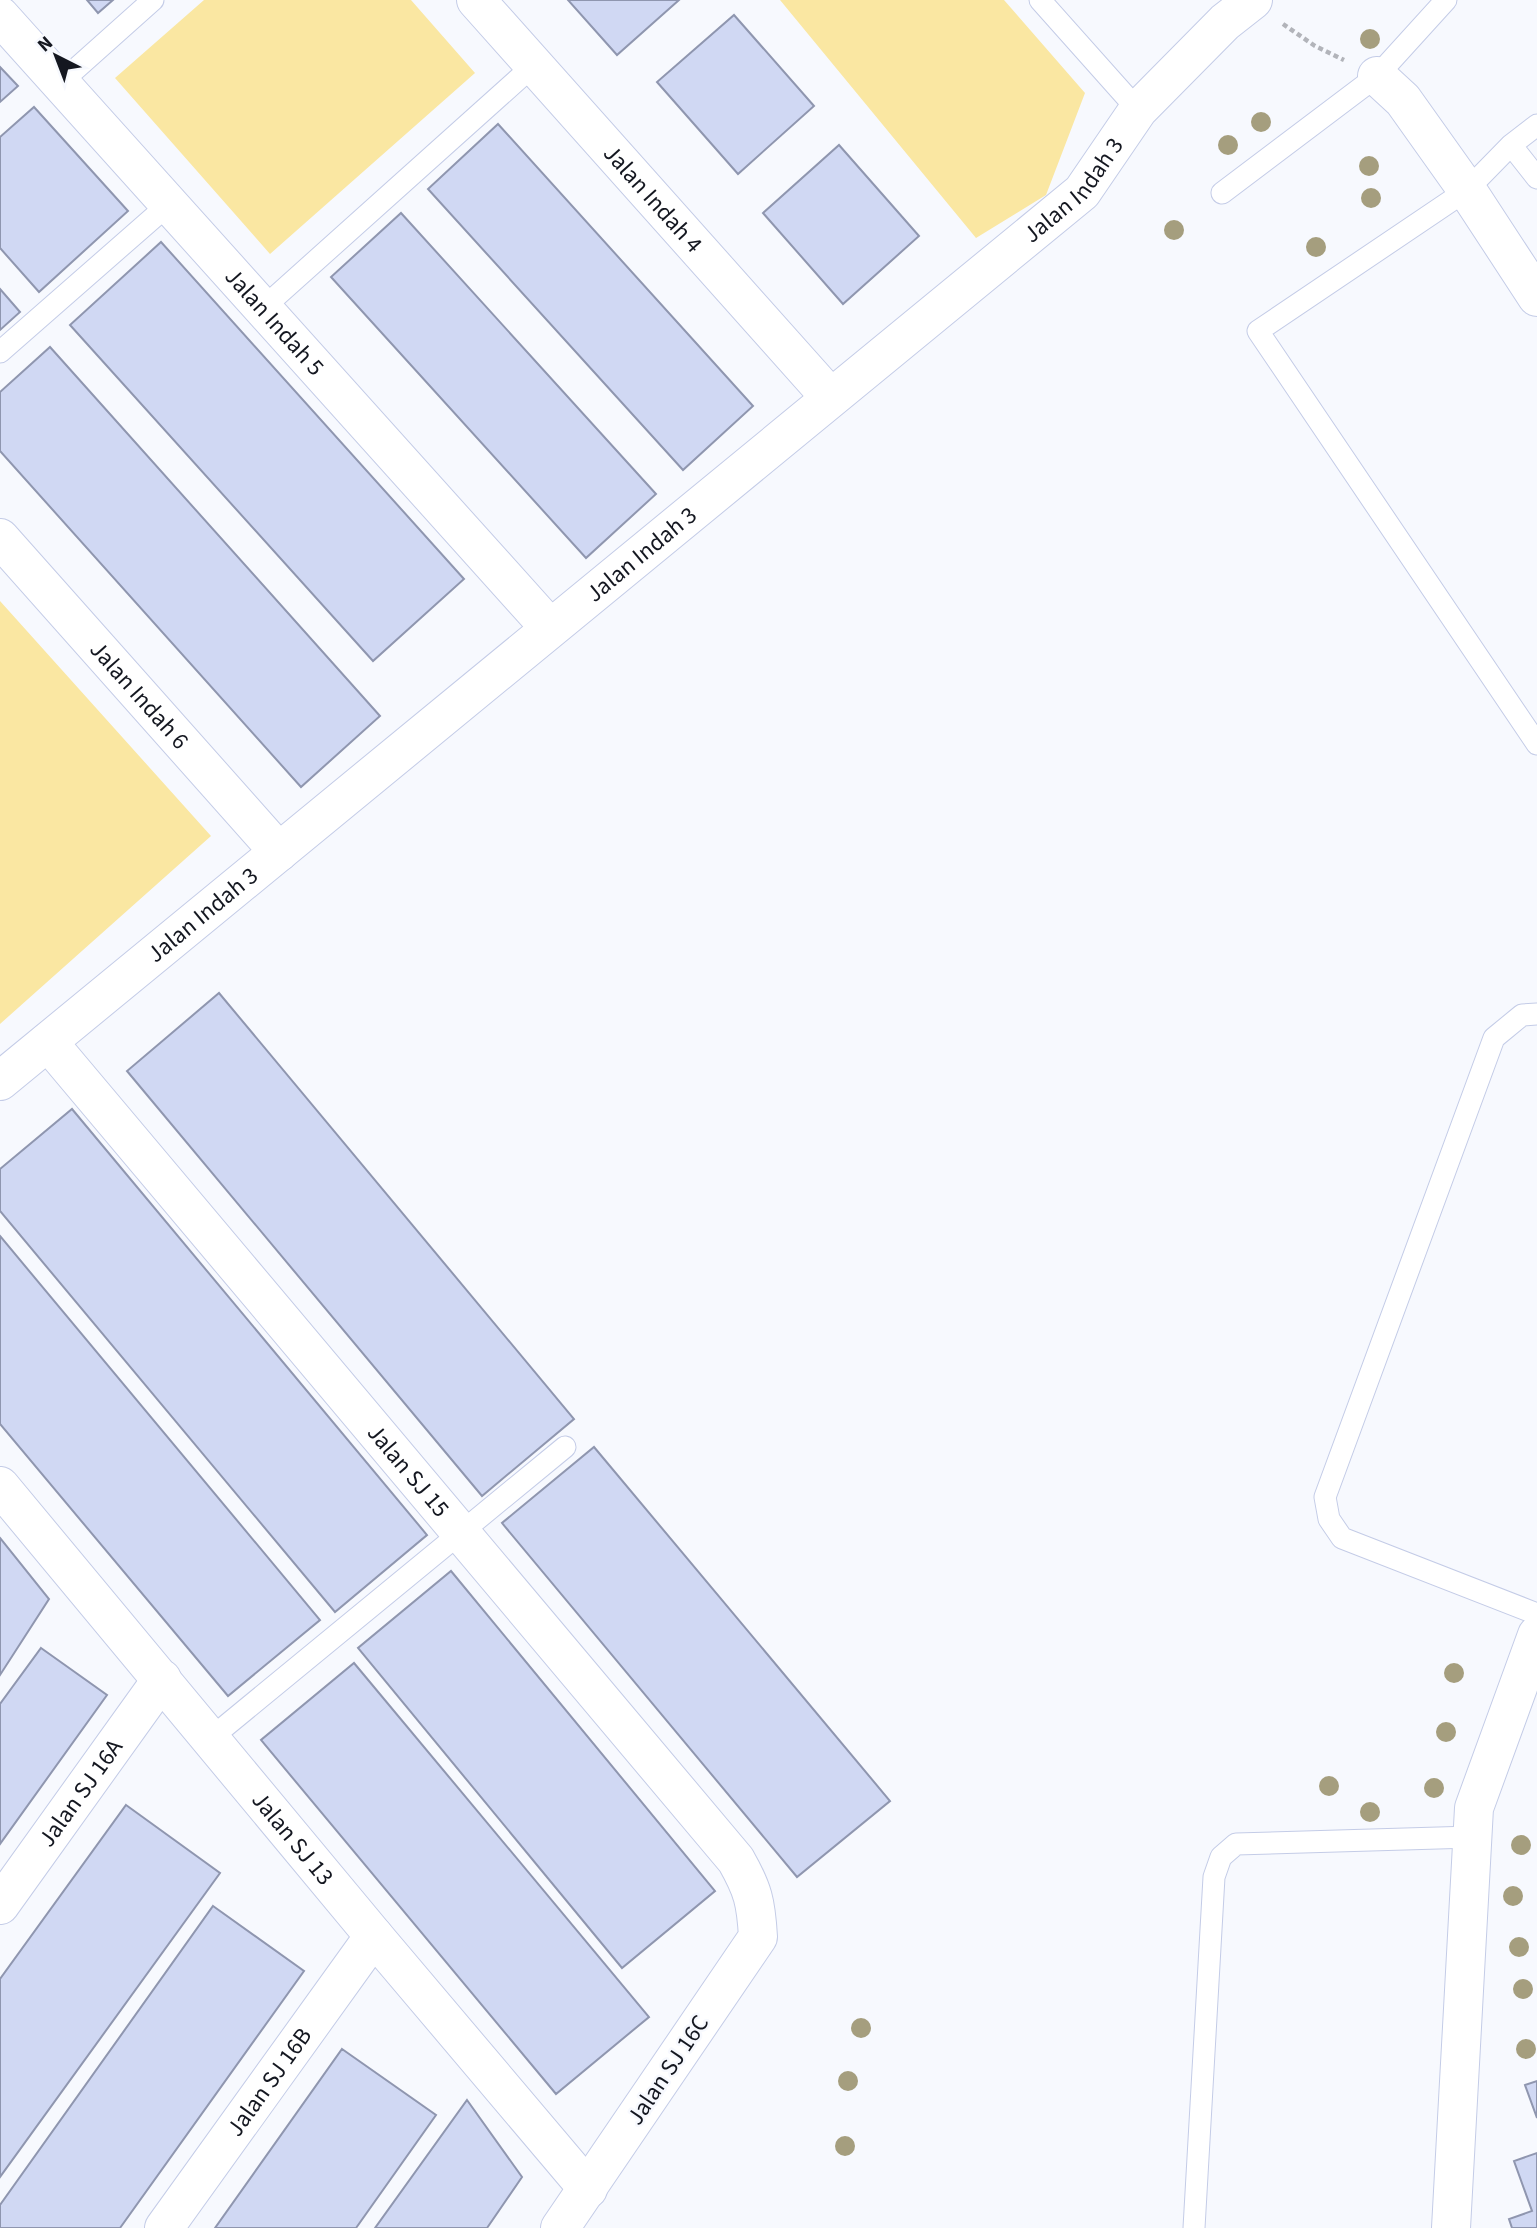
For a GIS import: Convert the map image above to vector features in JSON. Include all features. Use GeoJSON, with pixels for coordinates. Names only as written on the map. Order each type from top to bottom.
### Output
{"type":"FeatureCollection","features":[{"type":"Feature","properties":{"kind":"street","name":"Jalan Indah 4"},"geometry":{"type":"LineString","coordinates":[[476,0],[830,397]]}},
{"type":"Feature","properties":{"kind":"street","name":"Jalan Indah 3"},"geometry":{"type":"LineString","coordinates":[[0,1082],[1082,192],[1138,110],[1225,22],[1265,9]]}},
{"type":"Feature","properties":{"kind":"street","name":"Jalan Indah 5"},"geometry":{"type":"LineString","coordinates":[[0,16],[550,628]]}},
{"type":"Feature","properties":{"kind":"street"},"geometry":{"type":"LineString","coordinates":[[1377,76],[1403,100],[1537,297]]}},
{"type":"Feature","properties":{"kind":"street","name":"Jalan Indah 6"},"geometry":{"type":"LineString","coordinates":[[0,538],[279,852]]}},
{"type":"Feature","properties":{"kind":"street","name":"Jalan SJ 15"},"geometry":{"type":"LineString","coordinates":[[48,1042],[736,1860],[748,1882],[756,1906]]}},
{"type":"Feature","properties":{"kind":"street","name":"Jalan SJ 13"},"geometry":{"type":"LineString","coordinates":[[0,1486],[588,2189]]}},
{"type":"Feature","properties":{"kind":"street"},"geometry":{"type":"LineString","coordinates":[[1451,2228],[1474,1808],[1537,1635]]}},
{"type":"Feature","properties":{"kind":"street","name":"Jalan SJ 16A"},"geometry":{"type":"LineString","coordinates":[[0,1906],[162,1679]]}},
{"type":"Feature","properties":{"kind":"street","name":"Jalan SJ 16C"},"geometry":{"type":"LineString","coordinates":[[560,2228],[758,1937],[756,1906]]}},
{"type":"Feature","properties":{"kind":"street","name":"Jalan SJ 16B"},"geometry":{"type":"LineString","coordinates":[[164,2228],[374,1936]]}},
{"type":"Feature","properties":{"kind":"lane"},"geometry":{"type":"LineString","coordinates":[[60,83],[153,0]]}},
{"type":"Feature","properties":{"kind":"lane"},"geometry":{"type":"LineString","coordinates":[[1040,0],[1138,110]]}},
{"type":"Feature","properties":{"kind":"lane"},"geometry":{"type":"LineString","coordinates":[[1222,193],[1377,76],[1446,0]]}},
{"type":"Feature","properties":{"kind":"lane"},"geometry":{"type":"LineString","coordinates":[[263,308],[534,65]]}},
{"type":"Feature","properties":{"kind":"lane"},"geometry":{"type":"LineString","coordinates":[[1537,125],[1511,145],[1466,190],[1258,331],[1537,744]]}},
{"type":"Feature","properties":{"kind":"lane"},"geometry":{"type":"LineString","coordinates":[[1511,145],[1537,178]]}},
{"type":"Feature","properties":{"kind":"lane"},"geometry":{"type":"LineString","coordinates":[[0,352],[169,204]]}},
{"type":"Feature","properties":{"kind":"lane"},"geometry":{"type":"LineString","coordinates":[[1537,1014],[1522,1015],[1494,1038],[1325,1497],[1329,1519],[1342,1538],[1537,1614]]}},
{"type":"Feature","properties":{"kind":"lane"},"geometry":{"type":"LineString","coordinates":[[211,1738],[565,1447]]}},
{"type":"Feature","properties":{"kind":"lane"},"geometry":{"type":"LineString","coordinates":[[1194,2228],[1214,1877],[1221,1857],[1236,1844],[1472,1836]]}},
{"type":"Feature","properties":{"kind":"path"},"geometry":{"type":"LineString","coordinates":[[1265,9],[1284,26],[1315,46],[1377,76]]}},
{"type":"Feature","properties":{"kind":"shaded area"},"geometry":{"type":"Polygon","coordinates":[[[204,0],[411,0],[475,73],[270,254],[115,78],[204,0]]]}},
{"type":"Feature","properties":{"kind":"shaded area"},"geometry":{"type":"Polygon","coordinates":[[[780,0],[1004,0],[1085,93],[1046,195],[976,238],[780,0]]]}},
{"type":"Feature","properties":{"kind":"shaded area"},"geometry":{"type":"Polygon","coordinates":[[[0,601],[211,836],[0,1024],[0,601]]]}},
{"type":"Feature","properties":{"kind":"building"},"geometry":{"type":"Polygon","coordinates":[[[87,0],[113,0],[98,13],[87,0]]]}},
{"type":"Feature","properties":{"kind":"building"},"geometry":{"type":"Polygon","coordinates":[[[568,0],[679,0],[617,55],[568,0]]]}},
{"type":"Feature","properties":{"kind":"building"},"geometry":{"type":"Polygon","coordinates":[[[734,15],[814,106],[738,174],[657,82],[734,15]]]}},
{"type":"Feature","properties":{"kind":"building"},"geometry":{"type":"Polygon","coordinates":[[[0,67],[18,86],[0,102],[0,67]]]}},
{"type":"Feature","properties":{"kind":"building"},"geometry":{"type":"Polygon","coordinates":[[[34,107],[128,211],[39,292],[0,248],[0,137],[34,107]]]}},
{"type":"Feature","properties":{"kind":"building"},"geometry":{"type":"Polygon","coordinates":[[[498,124],[753,406],[683,470],[428,189],[498,124]]]}},
{"type":"Feature","properties":{"kind":"building"},"geometry":{"type":"Polygon","coordinates":[[[839,145],[919,236],[843,304],[763,213],[839,145]]]}},
{"type":"Feature","properties":{"kind":"building"},"geometry":{"type":"Polygon","coordinates":[[[401,213],[656,494],[586,558],[331,277],[401,213]]]}},
{"type":"Feature","properties":{"kind":"building"},"geometry":{"type":"Polygon","coordinates":[[[161,242],[464,579],[373,661],[70,325],[161,242]]]}},
{"type":"Feature","properties":{"kind":"building"},"geometry":{"type":"Polygon","coordinates":[[[0,289],[20,312],[0,330],[0,289]]]}},
{"type":"Feature","properties":{"kind":"building"},"geometry":{"type":"Polygon","coordinates":[[[50,347],[380,716],[301,787],[0,451],[0,392],[50,347]]]}},
{"type":"Feature","properties":{"kind":"building"},"geometry":{"type":"Polygon","coordinates":[[[219,993],[574,1419],[482,1496],[127,1071],[219,993]]]}},
{"type":"Feature","properties":{"kind":"building"},"geometry":{"type":"Polygon","coordinates":[[[72,1109],[427,1535],[335,1612],[0,1211],[0,1169],[72,1109]]]}},
{"type":"Feature","properties":{"kind":"building"},"geometry":{"type":"Polygon","coordinates":[[[0,1236],[320,1620],[228,1696],[0,1424],[0,1236]]]}},
{"type":"Feature","properties":{"kind":"building"},"geometry":{"type":"Polygon","coordinates":[[[594,1447],[890,1801],[797,1877],[502,1523],[594,1447]]]}},
{"type":"Feature","properties":{"kind":"building"},"geometry":{"type":"Polygon","coordinates":[[[0,1538],[49,1599],[0,1675],[0,1538]]]}},
{"type":"Feature","properties":{"kind":"building"},"geometry":{"type":"Polygon","coordinates":[[[451,1571],[715,1891],[622,1968],[358,1648],[451,1571]]]}},
{"type":"Feature","properties":{"kind":"building"},"geometry":{"type":"Polygon","coordinates":[[[41,1648],[107,1695],[0,1844],[0,1704],[41,1648]]]}},
{"type":"Feature","properties":{"kind":"building"},"geometry":{"type":"Polygon","coordinates":[[[354,1663],[649,2017],[556,2094],[261,1740],[354,1663]]]}},
{"type":"Feature","properties":{"kind":"building"},"geometry":{"type":"Polygon","coordinates":[[[126,1805],[220,1873],[0,2177],[0,1979],[126,1805]]]}},
{"type":"Feature","properties":{"kind":"building"},"geometry":{"type":"Polygon","coordinates":[[[213,1906],[304,1971],[120,2228],[0,2228],[0,2205],[213,1906]]]}},
{"type":"Feature","properties":{"kind":"building"},"geometry":{"type":"Polygon","coordinates":[[[342,2049],[436,2115],[356,2228],[215,2228],[342,2049]]]}},
{"type":"Feature","properties":{"kind":"building"},"geometry":{"type":"Polygon","coordinates":[[[1537,2081],[1537,2118],[1525,2085],[1537,2081]]]}},
{"type":"Feature","properties":{"kind":"building"},"geometry":{"type":"Polygon","coordinates":[[[467,2100],[522,2177],[487,2228],[375,2228],[467,2100]]]}},
{"type":"Feature","properties":{"kind":"building"},"geometry":{"type":"Polygon","coordinates":[[[1537,2153],[1537,2228],[1512,2228],[1509,2219],[1532,2211],[1514,2161],[1537,2153]]]}}]}
